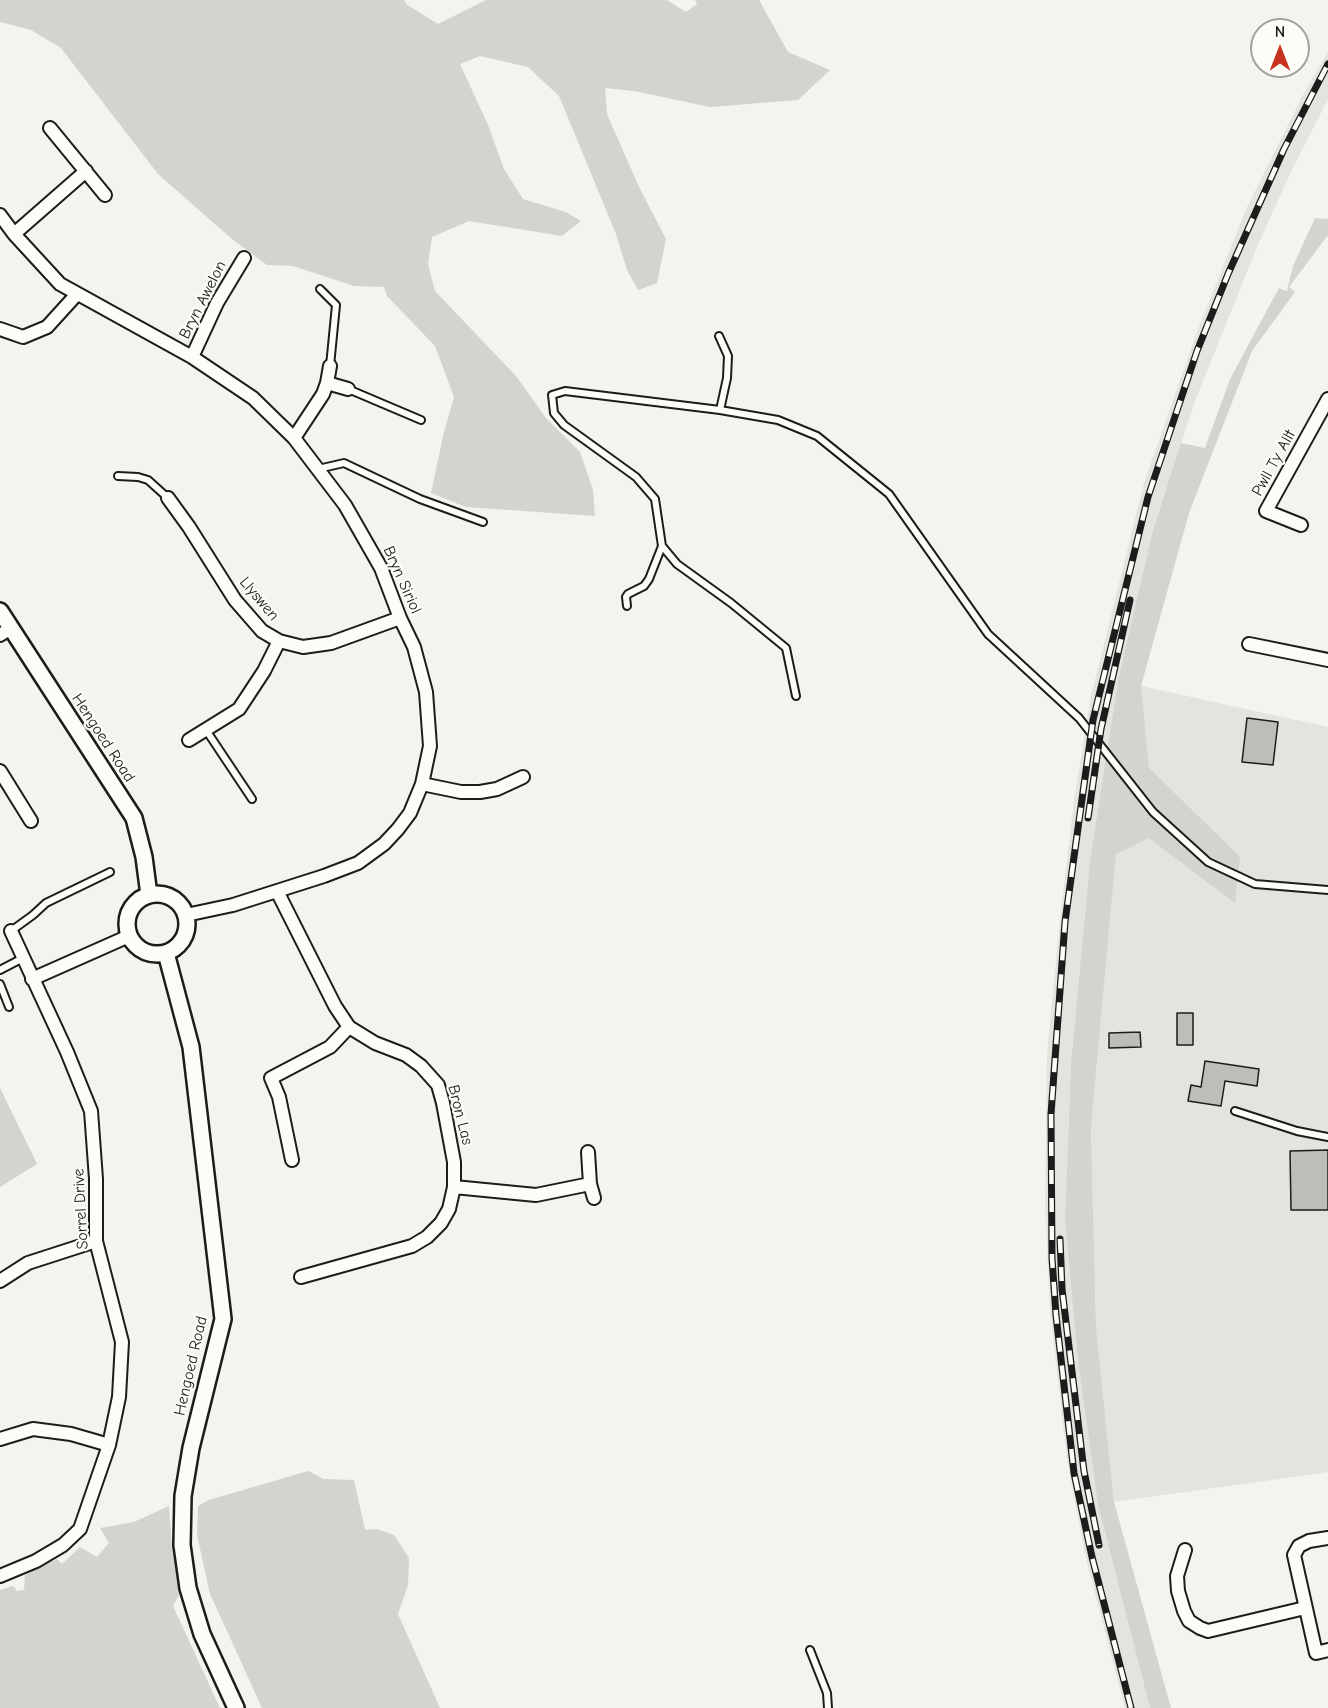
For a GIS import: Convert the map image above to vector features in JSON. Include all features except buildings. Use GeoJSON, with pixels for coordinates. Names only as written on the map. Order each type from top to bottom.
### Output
{"type":"FeatureCollection","features":[{"type":"Feature","properties":{"kind":"street"},"geometry":{"type":"LineString","coordinates":[[50,128],[105,195]]}},
{"type":"Feature","properties":{"kind":"street"},"geometry":{"type":"LineString","coordinates":[[14,234],[86,171]]}},
{"type":"Feature","properties":{"kind":"street","name":"Bryn Siriol"},"geometry":{"type":"LineString","coordinates":[[0,215],[14,234],[60,284],[192,357],[253,399],[294,438],[345,505],[381,568],[414,647],[426,692],[430,746],[422,784],[410,813],[384,844],[358,863],[324,876],[233,905],[186,915]]}},
{"type":"Feature","properties":{"kind":"street","name":"Bryn Awelon"},"geometry":{"type":"LineString","coordinates":[[192,357],[217,303],[244,258]]}},
{"type":"Feature","properties":{"kind":"street"},"geometry":{"type":"LineString","coordinates":[[0,328],[22,337],[46,327],[77,294]]}},
{"type":"Feature","properties":{"kind":"street"},"geometry":{"type":"LineString","coordinates":[[294,438],[323,394],[330,366]]}},
{"type":"Feature","properties":{"kind":"street"},"geometry":{"type":"LineString","coordinates":[[327,383],[348,390]]}},
{"type":"Feature","properties":{"kind":"street","name":"Pwll Ty Allt"},"geometry":{"type":"LineString","coordinates":[[1301,525],[1266,511],[1328,399]]}},
{"type":"Feature","properties":{"kind":"street","name":"Llyswen"},"geometry":{"type":"LineString","coordinates":[[168,498],[236,600],[262,631],[279,641],[303,647],[331,643],[400,618]]}},
{"type":"Feature","properties":{"kind":"street","name":"Hengoed Road"},"geometry":{"type":"LineString","coordinates":[[0,611],[6,632],[134,818],[144,857],[149,895]]}},
{"type":"Feature","properties":{"kind":"street"},"geometry":{"type":"LineString","coordinates":[[189,740],[239,708],[264,671],[279,641]]}},
{"type":"Feature","properties":{"kind":"street"},"geometry":{"type":"LineString","coordinates":[[1249,644],[1328,660]]}},
{"type":"Feature","properties":{"kind":"street"},"geometry":{"type":"LineString","coordinates":[[0,771],[31,821]]}},
{"type":"Feature","properties":{"kind":"street"},"geometry":{"type":"LineString","coordinates":[[422,784],[461,792],[480,792],[497,789],[523,777]]}},
{"type":"Feature","properties":{"kind":"street","name":"Bron Las"},"geometry":{"type":"LineString","coordinates":[[277,891],[335,1006],[349,1026],[375,1043],[406,1054],[421,1066],[438,1085],[454,1162],[454,1187],[449,1209],[441,1223],[427,1238],[412,1246],[301,1277]]}},
{"type":"Feature","properties":{"kind":"street"},"geometry":{"type":"LineString","coordinates":[[159,894],[176,900],[186,915],[188,924],[182,942],[166,953],[148,954],[133,944],[126,926],[133,906],[140,899],[149,895],[159,894]]}},
{"type":"Feature","properties":{"kind":"street","name":"Sorrel Drive"},"geometry":{"type":"LineString","coordinates":[[0,1576],[36,1561],[63,1545],[80,1529],[109,1445],[119,1397],[122,1342],[96,1241],[96,1179],[91,1111],[67,1053],[10,931]]}},
{"type":"Feature","properties":{"kind":"street"},"geometry":{"type":"LineString","coordinates":[[32,979],[129,936]]}},
{"type":"Feature","properties":{"kind":"street","name":"Hengoed Road"},"geometry":{"type":"LineString","coordinates":[[166,953],[191,1047],[223,1319],[191,1448],[183,1496],[182,1545],[188,1588],[202,1634],[236,1708]]}},
{"type":"Feature","properties":{"kind":"street"},"geometry":{"type":"LineString","coordinates":[[292,1160],[279,1097],[271,1078],[330,1047],[349,1026]]}},
{"type":"Feature","properties":{"kind":"street"},"geometry":{"type":"LineString","coordinates":[[588,1152],[590,1184],[594,1198]]}},
{"type":"Feature","properties":{"kind":"street"},"geometry":{"type":"LineString","coordinates":[[454,1187],[536,1194],[590,1184]]}},
{"type":"Feature","properties":{"kind":"street"},"geometry":{"type":"LineString","coordinates":[[0,1281],[28,1263],[96,1241]]}},
{"type":"Feature","properties":{"kind":"street"},"geometry":{"type":"LineString","coordinates":[[0,1439],[33,1429],[71,1434],[109,1445]]}},
{"type":"Feature","properties":{"kind":"street"},"geometry":{"type":"LineString","coordinates":[[1328,1538],[1310,1541],[1299,1546],[1294,1555],[1316,1653],[1328,1650]]}},
{"type":"Feature","properties":{"kind":"street"},"geometry":{"type":"LineString","coordinates":[[1185,1550],[1178,1576],[1178,1591],[1184,1611],[1190,1621],[1200,1628],[1208,1631],[1305,1608]]}},
{"type":"Feature","properties":{"kind":"lane"},"geometry":{"type":"LineString","coordinates":[[320,289],[336,305],[330,366]]}},
{"type":"Feature","properties":{"kind":"lane"},"geometry":{"type":"LineString","coordinates":[[719,336],[728,356],[727,378],[720,410]]}},
{"type":"Feature","properties":{"kind":"lane"},"geometry":{"type":"LineString","coordinates":[[348,390],[421,420]]}},
{"type":"Feature","properties":{"kind":"lane"},"geometry":{"type":"LineString","coordinates":[[627,606],[628,594],[644,586],[649,579],[662,546],[655,499],[636,477],[564,425],[554,413],[552,395],[565,390],[720,410],[777,420],[817,436],[889,494],[988,634],[1079,717],[1153,812],[1208,862],[1255,884],[1328,891]]}},
{"type":"Feature","properties":{"kind":"lane"},"geometry":{"type":"LineString","coordinates":[[318,469],[335,463],[344,463],[420,499],[483,522]]}},
{"type":"Feature","properties":{"kind":"lane"},"geometry":{"type":"LineString","coordinates":[[118,476],[148,480],[168,498]]}},
{"type":"Feature","properties":{"kind":"lane"},"geometry":{"type":"LineString","coordinates":[[662,546],[677,564],[731,603],[786,648],[796,696]]}},
{"type":"Feature","properties":{"kind":"lane"},"geometry":{"type":"LineString","coordinates":[[205,730],[252,799]]}},
{"type":"Feature","properties":{"kind":"lane"},"geometry":{"type":"LineString","coordinates":[[10,931],[46,903],[110,872]]}},
{"type":"Feature","properties":{"kind":"lane"},"geometry":{"type":"LineString","coordinates":[[0,970],[23,958]]}},
{"type":"Feature","properties":{"kind":"lane"},"geometry":{"type":"LineString","coordinates":[[0,984],[9,1007]]}},
{"type":"Feature","properties":{"kind":"lane"},"geometry":{"type":"LineString","coordinates":[[1235,1111],[1298,1131],[1328,1137]]}},
{"type":"Feature","properties":{"kind":"lane"},"geometry":{"type":"LineString","coordinates":[[810,1650],[827,1693],[828,1708]]}},
{"type":"Feature","properties":{"kind":"shaded area"},"geometry":{"type":"Polygon","coordinates":[[[0,0],[404,0],[406,4],[438,24],[486,0],[667,0],[686,12],[697,4],[695,0],[759,0],[788,52],[830,70],[798,100],[710,107],[634,91],[605,88],[607,114],[639,187],[666,239],[657,283],[638,290],[627,270],[616,234],[559,96],[528,67],[480,56],[460,64],[488,125],[504,169],[523,199],[566,212],[581,221],[562,236],[469,221],[432,237],[428,264],[435,291],[516,376],[546,418],[580,452],[593,490],[595,516],[466,507],[431,493],[454,397],[435,346],[387,296],[384,287],[354,286],[293,266],[267,265],[232,239],[158,174],[61,48],[31,30],[0,22],[0,0]]]}},
{"type":"Feature","properties":{"kind":"shaded area"},"geometry":{"type":"Polygon","coordinates":[[[1328,52],[1328,99],[1289,176],[1257,247],[1195,401],[1153,530],[1118,680],[1090,861],[1071,1063],[1065,1221],[1078,1362],[1098,1505],[1150,1708],[1125,1708],[1085,1555],[1067,1459],[1050,1309],[1045,1204],[1047,1053],[1074,800],[1091,696],[1144,483],[1197,332],[1247,207],[1303,95],[1328,52]]]}},
{"type":"Feature","properties":{"kind":"shaded area"},"geometry":{"type":"Polygon","coordinates":[[[1315,218],[1328,219],[1328,235],[1289,287],[1295,292],[1252,351],[1189,513],[1141,686],[1149,768],[1240,857],[1235,903],[1149,838],[1116,854],[1091,1128],[1096,1326],[1114,1502],[1171,1708],[1150,1708],[1098,1505],[1078,1362],[1065,1221],[1071,1063],[1090,861],[1118,680],[1153,530],[1181,443],[1205,448],[1230,379],[1279,288],[1287,291],[1293,266],[1315,218]]]}},
{"type":"Feature","properties":{"kind":"shaded area"},"geometry":{"type":"Polygon","coordinates":[[[1141,686],[1328,727],[1328,1472],[1114,1502],[1096,1326],[1091,1128],[1116,854],[1141,686]]]}},
{"type":"Feature","properties":{"kind":"shaded area"},"geometry":{"type":"Polygon","coordinates":[[[0,1088],[37,1164],[0,1187],[0,1088]]]}},
{"type":"Feature","properties":{"kind":"shaded area"},"geometry":{"type":"Polygon","coordinates":[[[308,1471],[324,1479],[354,1480],[365,1530],[377,1529],[394,1535],[409,1558],[408,1585],[398,1614],[440,1708],[262,1708],[210,1594],[197,1535],[198,1506],[209,1500],[308,1471]]]}},
{"type":"Feature","properties":{"kind":"shaded area"},"geometry":{"type":"Polygon","coordinates":[[[169,1506],[172,1548],[180,1593],[173,1606],[220,1708],[0,1708],[0,1590],[13,1586],[17,1591],[24,1590],[25,1575],[57,1559],[62,1564],[80,1547],[97,1557],[109,1543],[100,1528],[134,1522],[169,1506]]]}},
{"type":"Feature","properties":{"kind":"railway"},"geometry":{"type":"LineString","coordinates":[[1131,1708],[1092,1557],[1074,1473],[1056,1315],[1052,1258],[1051,1114],[1065,922],[1093,720],[1148,497],[1197,351],[1228,274],[1284,149],[1328,64]]}},
{"type":"Feature","properties":{"kind":"railway"},"geometry":{"type":"LineString","coordinates":[[1088,818],[1101,729],[1130,600]]}},
{"type":"Feature","properties":{"kind":"railway"},"geometry":{"type":"LineString","coordinates":[[1060,1239],[1062,1289],[1084,1471],[1099,1545]]}}]}
